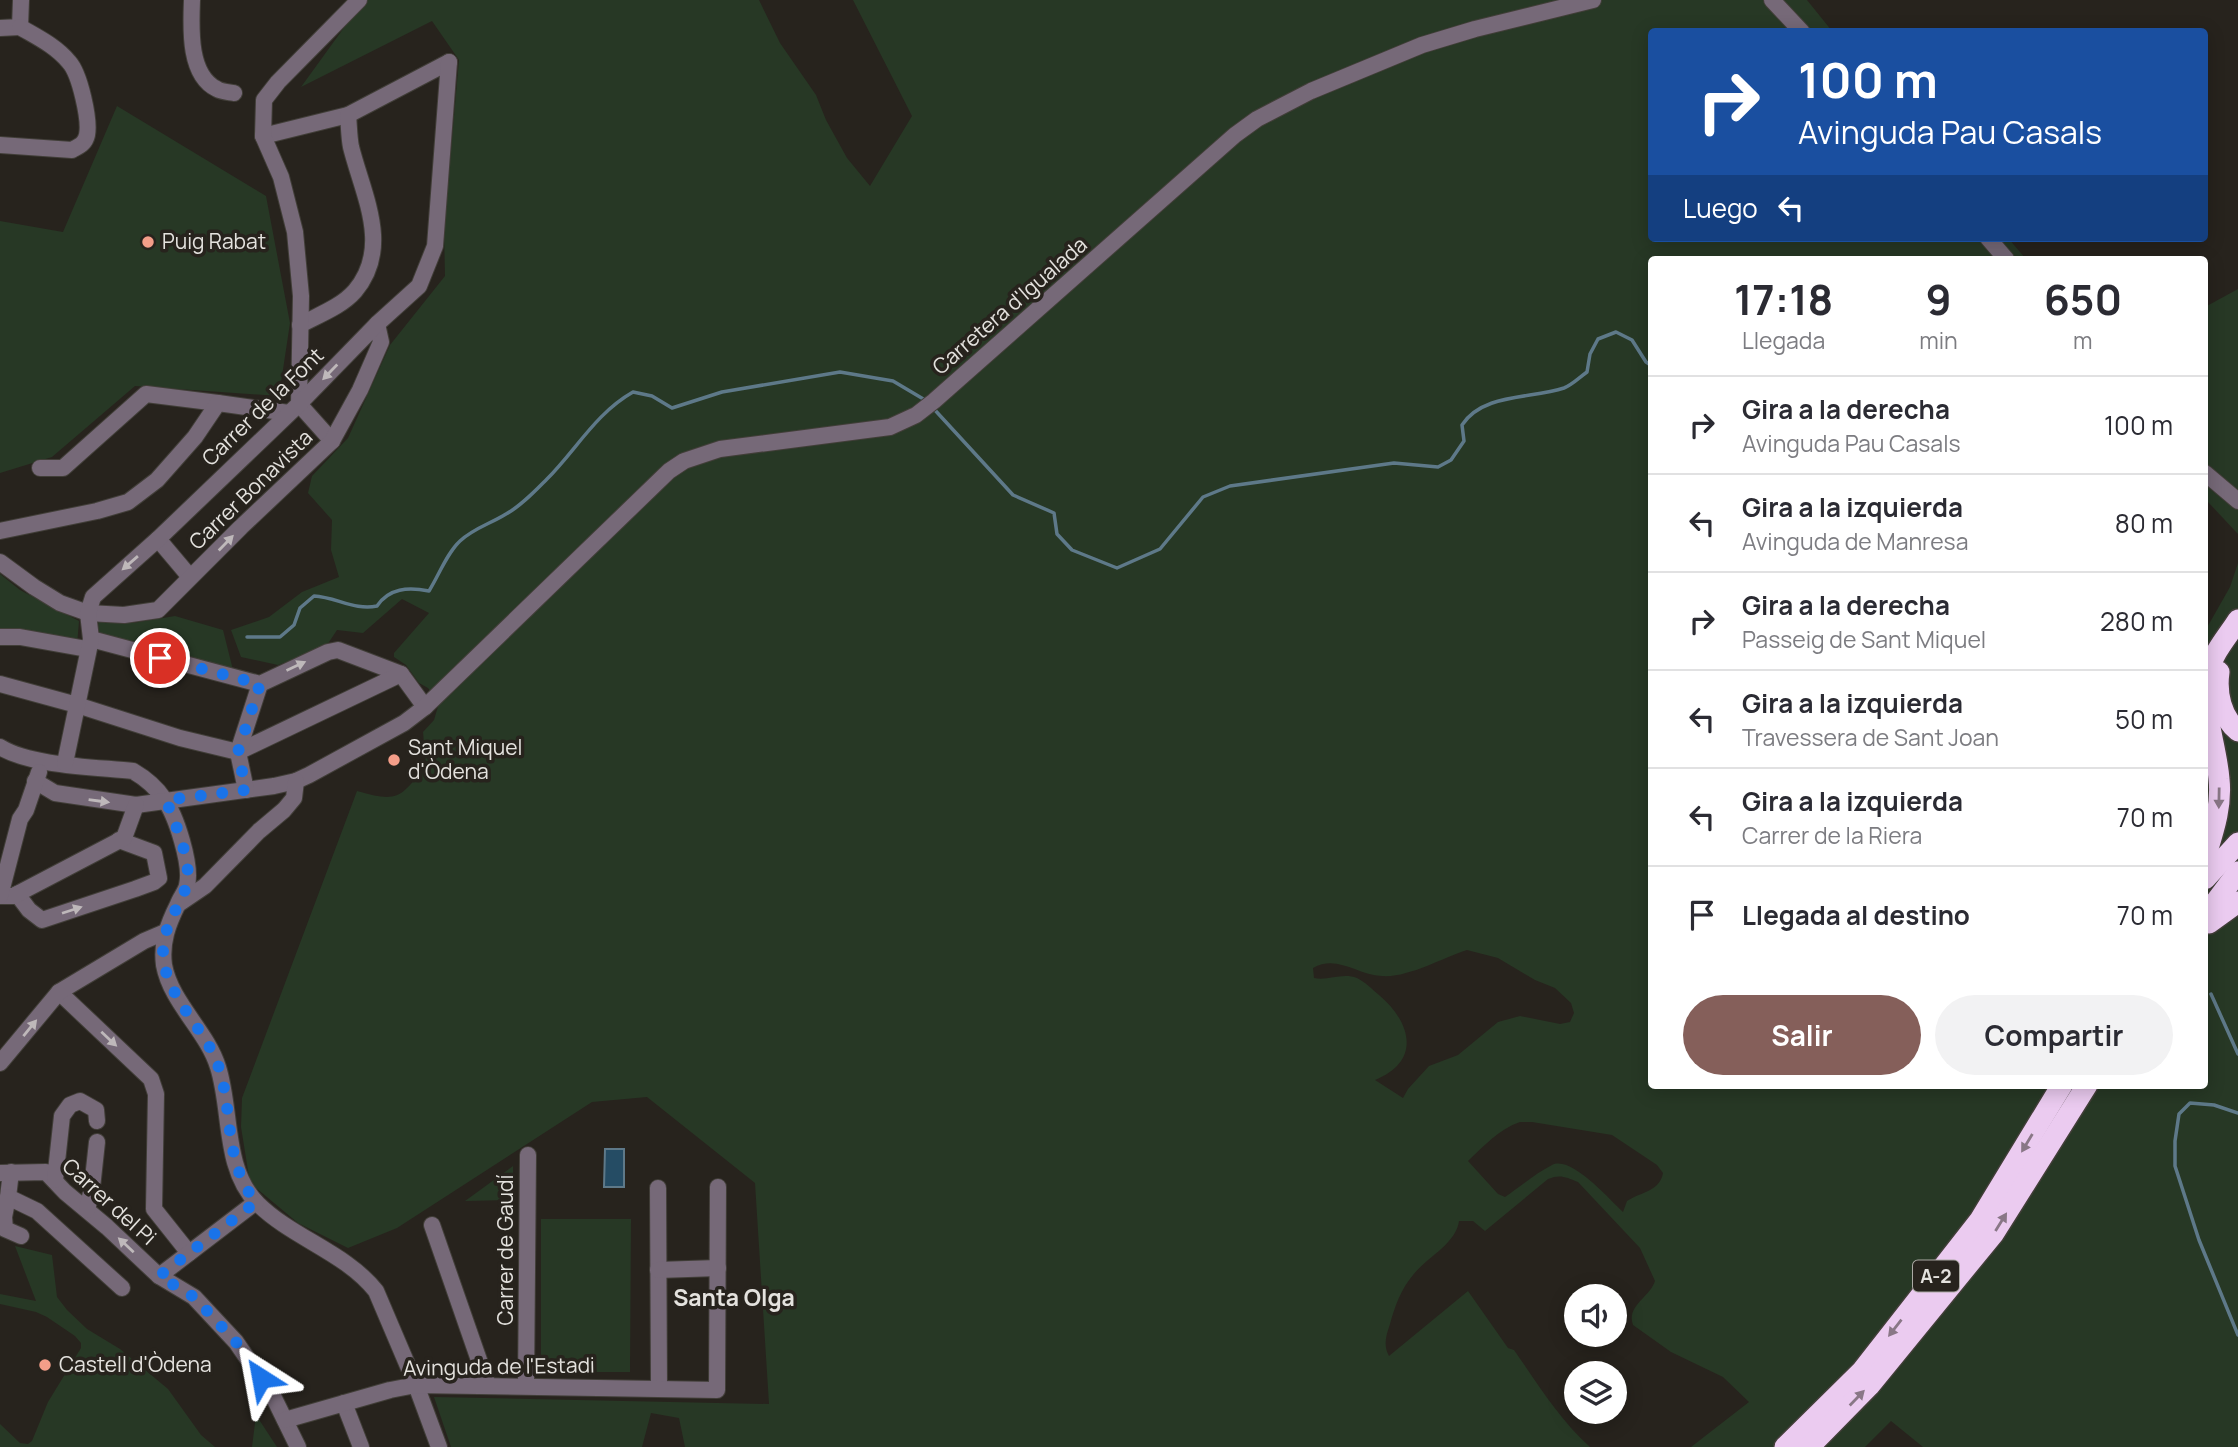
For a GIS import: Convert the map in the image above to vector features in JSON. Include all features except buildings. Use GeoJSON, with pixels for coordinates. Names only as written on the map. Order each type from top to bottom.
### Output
{"type":"FeatureCollection","features":[{"type":"Feature","properties":{"kind":"highway"},"geometry":{"type":"LineString","coordinates":[[2208,680],[2212,661],[2238,620]]}},
{"type":"Feature","properties":{"kind":"highway"},"geometry":{"type":"LineString","coordinates":[[2226,638],[2217,687],[2224,712],[2238,731]]}},
{"type":"Feature","properties":{"kind":"highway"},"geometry":{"type":"LineString","coordinates":[[2208,712],[2219,779],[2218,815],[2208,848]]}},
{"type":"Feature","properties":{"kind":"highway"},"geometry":{"type":"LineString","coordinates":[[2208,876],[2238,843]]}},
{"type":"Feature","properties":{"kind":"highway"},"geometry":{"type":"LineString","coordinates":[[2208,912],[2238,872]]}},
{"type":"Feature","properties":{"kind":"highway"},"geometry":{"type":"LineString","coordinates":[[2208,924],[2238,902]]}},
{"type":"Feature","properties":{"kind":"highway","name":"A-2"},"geometry":{"type":"LineString","coordinates":[[1785,1447],[1862,1371],[1980,1220],[2060,1089]]}},
{"type":"Feature","properties":{"kind":"highway","name":"A-2"},"geometry":{"type":"LineString","coordinates":[[1810,1447],[1869,1386],[1994,1233],[2084,1089]]}},
{"type":"Feature","properties":{"kind":"street"},"geometry":{"type":"LineString","coordinates":[[20,27],[21,0]]}},
{"type":"Feature","properties":{"kind":"street"},"geometry":{"type":"LineString","coordinates":[[192,0],[192,39],[200,71],[217,89],[234,93]]}},
{"type":"Feature","properties":{"kind":"street"},"geometry":{"type":"LineString","coordinates":[[294,409],[301,358],[301,296],[295,232],[281,177],[263,136],[264,100],[278,82],[359,0]]}},
{"type":"Feature","properties":{"kind":"street","name":"Carretera d'Igualada"},"geometry":{"type":"LineString","coordinates":[[35,781],[55,793],[136,805],[296,781],[404,723],[425,707],[669,471],[684,461],[720,449],[890,428],[904,422],[930,404],[1235,135],[1257,119],[1311,91],[1422,45],[1593,0]]}},
{"type":"Feature","properties":{"kind":"street"},"geometry":{"type":"LineString","coordinates":[[1772,0],[1798,28]]}},
{"type":"Feature","properties":{"kind":"street"},"geometry":{"type":"LineString","coordinates":[[0,28],[20,27],[51,45],[70,63],[81,84],[87,134],[83,144],[72,150],[0,145]]}},
{"type":"Feature","properties":{"kind":"street","name":"Carrer de la Font"},"geometry":{"type":"LineString","coordinates":[[88,613],[93,597],[158,539],[419,286],[435,246],[449,62],[348,115]]}},
{"type":"Feature","properties":{"kind":"street"},"geometry":{"type":"LineString","coordinates":[[263,136],[348,115],[350,144],[373,224],[374,254],[366,275],[354,292],[337,305],[300,325]]}},
{"type":"Feature","properties":{"kind":"street"},"geometry":{"type":"LineString","coordinates":[[1991,242],[2003,256]]}},
{"type":"Feature","properties":{"kind":"street","name":"Carrer Bonavista"},"geometry":{"type":"LineString","coordinates":[[0,562],[51,598],[88,613],[124,615],[158,610],[332,442],[360,390],[381,342],[377,324]]}},
{"type":"Feature","properties":{"kind":"street"},"geometry":{"type":"LineString","coordinates":[[40,468],[63,468],[146,394],[294,409],[332,442]]}},
{"type":"Feature","properties":{"kind":"street"},"geometry":{"type":"LineString","coordinates":[[0,531],[128,502],[164,471],[195,436],[218,403]]}},
{"type":"Feature","properties":{"kind":"street"},"geometry":{"type":"LineString","coordinates":[[2208,476],[2238,501]]}},
{"type":"Feature","properties":{"kind":"street"},"geometry":{"type":"LineString","coordinates":[[158,539],[190,577]]}},
{"type":"Feature","properties":{"kind":"street"},"geometry":{"type":"LineString","coordinates":[[65,763],[89,644],[88,613]]}},
{"type":"Feature","properties":{"kind":"street"},"geometry":{"type":"LineString","coordinates":[[0,637],[89,644],[260,684],[328,652],[338,650],[401,674],[425,707]]}},
{"type":"Feature","properties":{"kind":"street"},"geometry":{"type":"LineString","coordinates":[[0,684],[180,738],[238,752],[401,674]]}},
{"type":"Feature","properties":{"kind":"street"},"geometry":{"type":"LineString","coordinates":[[246,790],[238,752],[260,684]]}},
{"type":"Feature","properties":{"kind":"street"},"geometry":{"type":"LineString","coordinates":[[0,747],[13,754],[43,760],[133,771],[144,777],[166,800],[186,864],[187,884],[165,932],[165,968],[173,988],[218,1065],[230,1142],[246,1189],[256,1202],[290,1230],[367,1280],[382,1302],[439,1447]]}},
{"type":"Feature","properties":{"kind":"street"},"geometry":{"type":"LineString","coordinates":[[43,760],[26,810],[20,818],[0,896],[17,894],[124,838],[136,805]]}},
{"type":"Feature","properties":{"kind":"street"},"geometry":{"type":"LineString","coordinates":[[178,904],[205,886],[284,810],[294,798],[296,781]]}},
{"type":"Feature","properties":{"kind":"street"},"geometry":{"type":"LineString","coordinates":[[17,894],[29,910],[42,920],[159,878],[154,853],[119,840]]}},
{"type":"Feature","properties":{"kind":"street"},"geometry":{"type":"LineString","coordinates":[[0,1063],[60,992],[144,941],[165,932]]}},
{"type":"Feature","properties":{"kind":"street"},"geometry":{"type":"LineString","coordinates":[[60,992],[151,1079],[156,1094],[154,1209],[189,1253]]}},
{"type":"Feature","properties":{"kind":"street"},"geometry":{"type":"LineString","coordinates":[[54,1180],[62,1116],[70,1105],[80,1101],[90,1104],[96,1110],[97,1121]]}},
{"type":"Feature","properties":{"kind":"street"},"geometry":{"type":"LineString","coordinates":[[87,1210],[97,1142]]}},
{"type":"Feature","properties":{"kind":"street","name":"Carrer de Gaudí"},"geometry":{"type":"LineString","coordinates":[[526,1386],[528,1156]]}},
{"type":"Feature","properties":{"kind":"street","name":"Carrer del Pi"},"geometry":{"type":"LineString","coordinates":[[6,1173],[46,1172],[159,1276],[194,1297],[236,1342],[273,1396],[298,1447]]}},
{"type":"Feature","properties":{"kind":"street"},"geometry":{"type":"LineString","coordinates":[[6,1173],[8,1197],[4,1217],[5,1229],[20,1236]]}},
{"type":"Feature","properties":{"kind":"street"},"geometry":{"type":"LineString","coordinates":[[658,1270],[718,1268],[718,1187]]}},
{"type":"Feature","properties":{"kind":"street"},"geometry":{"type":"LineString","coordinates":[[658,1188],[659,1388]]}},
{"type":"Feature","properties":{"kind":"street"},"geometry":{"type":"LineString","coordinates":[[8,1197],[37,1211],[122,1288]]}},
{"type":"Feature","properties":{"kind":"street"},"geometry":{"type":"LineString","coordinates":[[159,1276],[256,1202]]}},
{"type":"Feature","properties":{"kind":"street"},"geometry":{"type":"LineString","coordinates":[[432,1225],[488,1386]]}},
{"type":"Feature","properties":{"kind":"street","name":"Avinguda de l'Estadi"},"geometry":{"type":"LineString","coordinates":[[285,1420],[416,1385],[717,1390],[718,1268]]}},
{"type":"Feature","properties":{"kind":"street"},"geometry":{"type":"LineString","coordinates":[[344,1403],[361,1447]]}},
{"type":"Feature","properties":{"kind":"green space"},"geometry":{"type":"Polygon","coordinates":[[[364,0],[759,0],[780,43],[816,95],[847,158],[870,186],[912,116],[853,0],[1807,0],[1830,28],[1648,28],[1648,242],[2011,242],[2023,256],[1648,256],[1648,1089],[2208,1089],[2208,626],[2230,587],[2238,563],[2238,1447],[1923,1447],[1891,1421],[1865,1447],[1691,1447],[1749,1402],[1723,1377],[1671,1352],[1633,1325],[1633,1312],[1655,1281],[1640,1248],[1578,1182],[1560,1176],[1548,1179],[1485,1231],[1473,1221],[1459,1221],[1453,1237],[1419,1268],[1405,1286],[1394,1311],[1386,1344],[1389,1356],[1468,1291],[1508,1348],[1514,1350],[1564,1419],[1564,1424],[1569,1424],[1590,1447],[685,1447],[679,1418],[651,1413],[642,1447],[451,1447],[434,1397],[769,1404],[755,1183],[647,1097],[592,1102],[397,1228],[348,1248],[298,1223],[250,1183],[241,1127],[242,1098],[357,791],[390,797],[410,785],[426,766],[423,732],[434,720],[439,703],[406,665],[394,657],[394,653],[429,613],[402,599],[363,633],[337,630],[325,648],[278,665],[241,657],[231,630],[269,617],[302,592],[339,577],[331,550],[332,520],[308,493],[312,476],[348,438],[390,345],[445,276],[444,229],[459,60],[432,21],[301,87],[364,0]],[[1467,950],[1414,971],[1392,976],[1373,975],[1330,963],[1313,968],[1314,978],[1351,976],[1360,980],[1379,995],[1398,1017],[1407,1040],[1405,1052],[1390,1072],[1375,1080],[1403,1098],[1429,1066],[1458,1055],[1498,1022],[1520,1016],[1560,1024],[1570,1022],[1574,1013],[1571,1003],[1555,988],[1535,980],[1498,958],[1467,950]],[[1520,1122],[1499,1133],[1468,1161],[1498,1194],[1505,1197],[1552,1165],[1569,1166],[1589,1180],[1623,1212],[1627,1201],[1658,1184],[1663,1173],[1657,1165],[1612,1135],[1520,1122]]]}},
{"type":"Feature","properties":{"kind":"green space"},"geometry":{"type":"Polygon","coordinates":[[[117,106],[266,196],[290,323],[279,396],[135,386],[52,457],[0,473],[0,221],[63,232],[117,106]]]}},
{"type":"Feature","properties":{"kind":"green space"},"geometry":{"type":"Polygon","coordinates":[[[2238,289],[2238,534],[2208,502],[2208,305],[2238,289]]]}},
{"type":"Feature","properties":{"kind":"green space"},"geometry":{"type":"Polygon","coordinates":[[[0,574],[20,590],[79,621],[77,645],[0,631],[0,574]]]}},
{"type":"Feature","properties":{"kind":"green space"},"geometry":{"type":"Polygon","coordinates":[[[175,616],[223,630],[233,670],[97,636],[99,618],[133,623],[175,616]]]}},
{"type":"Feature","properties":{"kind":"green space"},"geometry":{"type":"Polygon","coordinates":[[[513,1166],[513,1200],[465,1201],[513,1166]]]}},
{"type":"Feature","properties":{"kind":"green space"},"geometry":{"type":"Polygon","coordinates":[[[541,1219],[631,1219],[630,1372],[541,1372],[541,1219]]]}},
{"type":"Feature","properties":{"kind":"green space"},"geometry":{"type":"Polygon","coordinates":[[[15,1246],[52,1255],[57,1297],[67,1310],[87,1329],[120,1349],[168,1389],[201,1435],[215,1447],[0,1447],[0,1424],[20,1443],[28,1444],[32,1441],[48,1402],[81,1348],[81,1343],[75,1336],[47,1317],[0,1304],[0,1294],[36,1301],[15,1246]]]}},
{"type":"Feature","properties":{"kind":"green space"},"geometry":{"type":"Polygon","coordinates":[[[256,1415],[277,1447],[252,1447],[256,1415]]]}},
{"type":"Feature","properties":{"kind":"water"},"geometry":{"type":"Polygon","coordinates":[[[605,1149],[624,1149],[624,1187],[604,1187],[605,1149]]]}},
{"type":"Feature","properties":{"kind":"waterway"},"geometry":{"type":"LineString","coordinates":[[933,408],[1013,495],[1054,513],[1057,534],[1072,550],[1117,568],[1160,549],[1203,497],[1230,486],[1394,463],[1438,467],[1451,460],[1464,441],[1462,425],[1471,415],[1495,402],[1567,387],[1587,372],[1590,354],[1598,339],[1616,332],[1632,340],[1648,363]]}},
{"type":"Feature","properties":{"kind":"waterway"},"geometry":{"type":"LineString","coordinates":[[247,637],[280,637],[294,625],[300,608],[314,596],[369,607],[377,606],[387,596],[400,590],[429,591],[460,541],[522,503],[558,468],[597,421],[633,392],[652,396],[672,408],[722,392],[840,372],[893,381],[925,400]]}},
{"type":"Feature","properties":{"kind":"waterway"},"geometry":{"type":"LineString","coordinates":[[2211,994],[2238,1054]]}},
{"type":"Feature","properties":{"kind":"waterway"},"geometry":{"type":"LineString","coordinates":[[2238,1113],[2214,1105],[2190,1103],[2179,1114],[2175,1141],[2175,1166],[2199,1240],[2238,1335]]}},
{"type":"Feature","properties":{"kind":"place","name":"Puig Rabat"},"geometry":{"type":"Point","coordinates":[148,242]}},
{"type":"Feature","properties":{"kind":"place","name":"Sant Miquel d'Òdena"},"geometry":{"type":"Point","coordinates":[394,760]}},
{"type":"Feature","properties":{"kind":"place","name":"Castell d'Òdena"},"geometry":{"type":"Point","coordinates":[45,1365]}},
{"type":"Feature","properties":{"kind":"district","name":"Santa Olga"},"geometry":{"type":"Point","coordinates":[734,1298]}},
{"type":"Feature","properties":{"kind":"route"},"geometry":{"type":"LineString","coordinates":[[160,658],[260,684],[238,752],[246,790],[166,800],[182,843],[187,884],[165,932],[163,951],[165,968],[173,988],[218,1065],[230,1142],[246,1189],[256,1202],[159,1276],[194,1297],[236,1342],[261,1378]]}}]}
